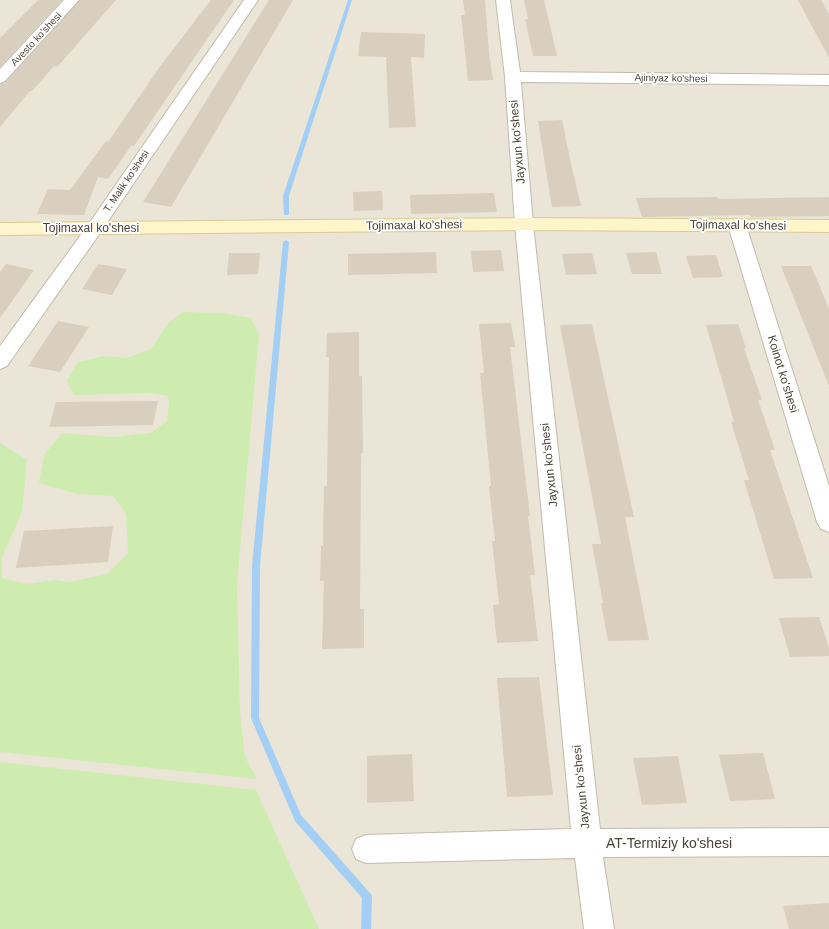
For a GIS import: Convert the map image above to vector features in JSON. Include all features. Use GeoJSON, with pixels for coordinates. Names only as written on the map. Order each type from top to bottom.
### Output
{"type":"FeatureCollection","features":[{"type":"Feature","properties":{"kind":"street","name":"Avesto ko'shesi"},"geometry":{"type":"LineString","coordinates":[[0,78],[72,0]]}},
{"type":"Feature","properties":{"kind":"street","name":"T. Malik ko'shesi"},"geometry":{"type":"LineString","coordinates":[[0,361],[94,229],[251,0]]}},
{"type":"Feature","properties":{"kind":"street","name":"Jayxun ko'shesi"},"geometry":{"type":"LineString","coordinates":[[503,0],[513,77],[524,224],[587,843],[599,929]]}},
{"type":"Feature","properties":{"kind":"street","name":"Ajiniyaz ko'shesi"},"geometry":{"type":"LineString","coordinates":[[513,77],[829,80]]}},
{"type":"Feature","properties":{"kind":"street","name":"Tojimaxal ko'shesi"},"geometry":{"type":"LineString","coordinates":[[0,228],[94,229],[524,224],[829,226]]}},
{"type":"Feature","properties":{"kind":"street","name":"Koinot ko'shesi"},"geometry":{"type":"LineString","coordinates":[[737,225],[829,522]]}},
{"type":"Feature","properties":{"kind":"street","name":"AT-Termiziy ko'shesi"},"geometry":{"type":"LineString","coordinates":[[366,849],[587,843],[829,842]]}},
{"type":"Feature","properties":{"kind":"shaded area"},"geometry":{"type":"Polygon","coordinates":[[[0,0],[829,0],[829,929],[0,929],[0,0]]]}},
{"type":"Feature","properties":{"kind":"green space"},"geometry":{"type":"Polygon","coordinates":[[[183,312],[221,313],[251,318],[259,334],[237,584],[240,713],[245,757],[257,779],[0,752],[0,443],[27,460],[22,512],[2,557],[2,578],[26,584],[55,580],[69,582],[107,574],[128,553],[126,514],[113,496],[77,494],[39,483],[44,455],[62,433],[113,437],[151,433],[167,421],[169,404],[168,396],[148,393],[74,395],[67,381],[78,362],[104,356],[127,358],[151,349],[169,322],[183,312]]]}},
{"type":"Feature","properties":{"kind":"green space"},"geometry":{"type":"Polygon","coordinates":[[[0,762],[256,790],[319,929],[0,929],[0,762]]]}},
{"type":"Feature","properties":{"kind":"building"},"geometry":{"type":"Polygon","coordinates":[[[38,0],[62,0],[0,67],[0,38],[38,0]]]}},
{"type":"Feature","properties":{"kind":"building"},"geometry":{"type":"Polygon","coordinates":[[[80,0],[116,0],[57,67],[54,66],[32,91],[30,91],[0,127],[0,84],[6,82],[80,0]]]}},
{"type":"Feature","properties":{"kind":"building"},"geometry":{"type":"Polygon","coordinates":[[[211,0],[234,0],[134,146],[131,146],[108,179],[98,177],[84,215],[37,214],[48,189],[70,190],[106,141],[108,142],[161,65],[211,0]]]}},
{"type":"Feature","properties":{"kind":"building"},"geometry":{"type":"Polygon","coordinates":[[[269,0],[293,0],[171,207],[143,202],[269,0]]]}},
{"type":"Feature","properties":{"kind":"building"},"geometry":{"type":"Polygon","coordinates":[[[463,0],[485,0],[489,53],[493,80],[468,81],[461,15],[465,15],[463,0]]]}},
{"type":"Feature","properties":{"kind":"building"},"geometry":{"type":"Polygon","coordinates":[[[524,0],[544,0],[557,56],[533,56],[525,19],[528,19],[524,0]]]}},
{"type":"Feature","properties":{"kind":"building"},"geometry":{"type":"Polygon","coordinates":[[[798,0],[821,0],[829,14],[829,58],[798,0]]]}},
{"type":"Feature","properties":{"kind":"building"},"geometry":{"type":"Polygon","coordinates":[[[361,32],[425,34],[424,58],[411,57],[416,127],[389,128],[386,57],[358,56],[361,32]]]}},
{"type":"Feature","properties":{"kind":"building"},"geometry":{"type":"Polygon","coordinates":[[[562,120],[581,206],[552,207],[538,121],[562,120]]]}},
{"type":"Feature","properties":{"kind":"building"},"geometry":{"type":"Polygon","coordinates":[[[382,191],[383,210],[354,211],[353,192],[382,191]]]}},
{"type":"Feature","properties":{"kind":"building"},"geometry":{"type":"Polygon","coordinates":[[[494,193],[497,212],[411,214],[410,195],[494,193]]]}},
{"type":"Feature","properties":{"kind":"building"},"geometry":{"type":"Polygon","coordinates":[[[717,197],[718,199],[829,197],[829,216],[751,217],[750,215],[642,217],[636,198],[717,197]]]}},
{"type":"Feature","properties":{"kind":"building"},"geometry":{"type":"Polygon","coordinates":[[[501,250],[504,271],[473,272],[471,251],[501,250]]]}},
{"type":"Feature","properties":{"kind":"building"},"geometry":{"type":"Polygon","coordinates":[[[436,252],[437,273],[348,275],[348,254],[436,252]]]}},
{"type":"Feature","properties":{"kind":"building"},"geometry":{"type":"Polygon","coordinates":[[[656,252],[662,274],[632,274],[626,253],[656,252]]]}},
{"type":"Feature","properties":{"kind":"building"},"geometry":{"type":"Polygon","coordinates":[[[229,253],[260,253],[258,274],[227,275],[229,253]]]}},
{"type":"Feature","properties":{"kind":"building"},"geometry":{"type":"Polygon","coordinates":[[[592,253],[597,274],[566,275],[562,254],[592,253]]]}},
{"type":"Feature","properties":{"kind":"building"},"geometry":{"type":"Polygon","coordinates":[[[716,255],[723,277],[693,278],[686,256],[716,255]]]}},
{"type":"Feature","properties":{"kind":"building"},"geometry":{"type":"Polygon","coordinates":[[[6,264],[34,270],[0,318],[0,272],[6,264]]]}},
{"type":"Feature","properties":{"kind":"building"},"geometry":{"type":"Polygon","coordinates":[[[98,264],[127,269],[112,295],[82,289],[98,264]]]}},
{"type":"Feature","properties":{"kind":"building"},"geometry":{"type":"Polygon","coordinates":[[[781,266],[811,266],[829,309],[829,386],[781,266]]]}},
{"type":"Feature","properties":{"kind":"building"},"geometry":{"type":"Polygon","coordinates":[[[58,321],[89,327],[60,372],[28,366],[58,321]]]}},
{"type":"Feature","properties":{"kind":"building"},"geometry":{"type":"Polygon","coordinates":[[[511,323],[515,347],[510,347],[530,516],[528,516],[535,575],[530,575],[538,641],[497,643],[493,605],[499,604],[492,541],[495,541],[480,373],[484,373],[479,324],[511,323]]]}},
{"type":"Feature","properties":{"kind":"building"},"geometry":{"type":"Polygon","coordinates":[[[592,324],[634,517],[625,517],[649,640],[608,641],[601,603],[603,603],[592,544],[601,544],[560,325],[592,324]]]}},
{"type":"Feature","properties":{"kind":"building"},"geometry":{"type":"Polygon","coordinates":[[[738,324],[746,348],[744,348],[762,400],[758,400],[775,450],[770,450],[813,578],[774,579],[744,480],[749,480],[731,422],[734,422],[706,325],[738,324]]]}},
{"type":"Feature","properties":{"kind":"building"},"geometry":{"type":"Polygon","coordinates":[[[359,332],[359,376],[362,376],[363,453],[361,453],[360,609],[364,609],[364,648],[322,649],[324,581],[320,581],[321,546],[323,546],[324,486],[327,486],[329,357],[326,357],[327,333],[359,332]]]}},
{"type":"Feature","properties":{"kind":"building"},"geometry":{"type":"Polygon","coordinates":[[[158,401],[153,425],[49,427],[56,402],[158,401]]]}},
{"type":"Feature","properties":{"kind":"building"},"geometry":{"type":"Polygon","coordinates":[[[113,526],[108,562],[16,568],[24,531],[113,526]]]}},
{"type":"Feature","properties":{"kind":"building"},"geometry":{"type":"Polygon","coordinates":[[[819,617],[829,648],[829,656],[790,657],[779,618],[819,617]]]}},
{"type":"Feature","properties":{"kind":"building"},"geometry":{"type":"Polygon","coordinates":[[[539,677],[553,795],[507,797],[497,678],[539,677]]]}},
{"type":"Feature","properties":{"kind":"building"},"geometry":{"type":"Polygon","coordinates":[[[763,753],[775,799],[730,801],[719,755],[763,753]]]}},
{"type":"Feature","properties":{"kind":"building"},"geometry":{"type":"Polygon","coordinates":[[[412,754],[414,801],[367,803],[367,756],[412,754]]]}},
{"type":"Feature","properties":{"kind":"building"},"geometry":{"type":"Polygon","coordinates":[[[678,756],[687,803],[642,805],[633,758],[678,756]]]}},
{"type":"Feature","properties":{"kind":"building"},"geometry":{"type":"Polygon","coordinates":[[[829,903],[829,929],[789,929],[783,906],[829,903]]]}},
{"type":"Feature","properties":{"kind":"waterway"},"geometry":{"type":"LineString","coordinates":[[286,214],[286,196],[350,0]]}},
{"type":"Feature","properties":{"kind":"waterway"},"geometry":{"type":"LineString","coordinates":[[286,242],[256,566],[255,718],[298,818],[367,896],[366,929]]}}]}
